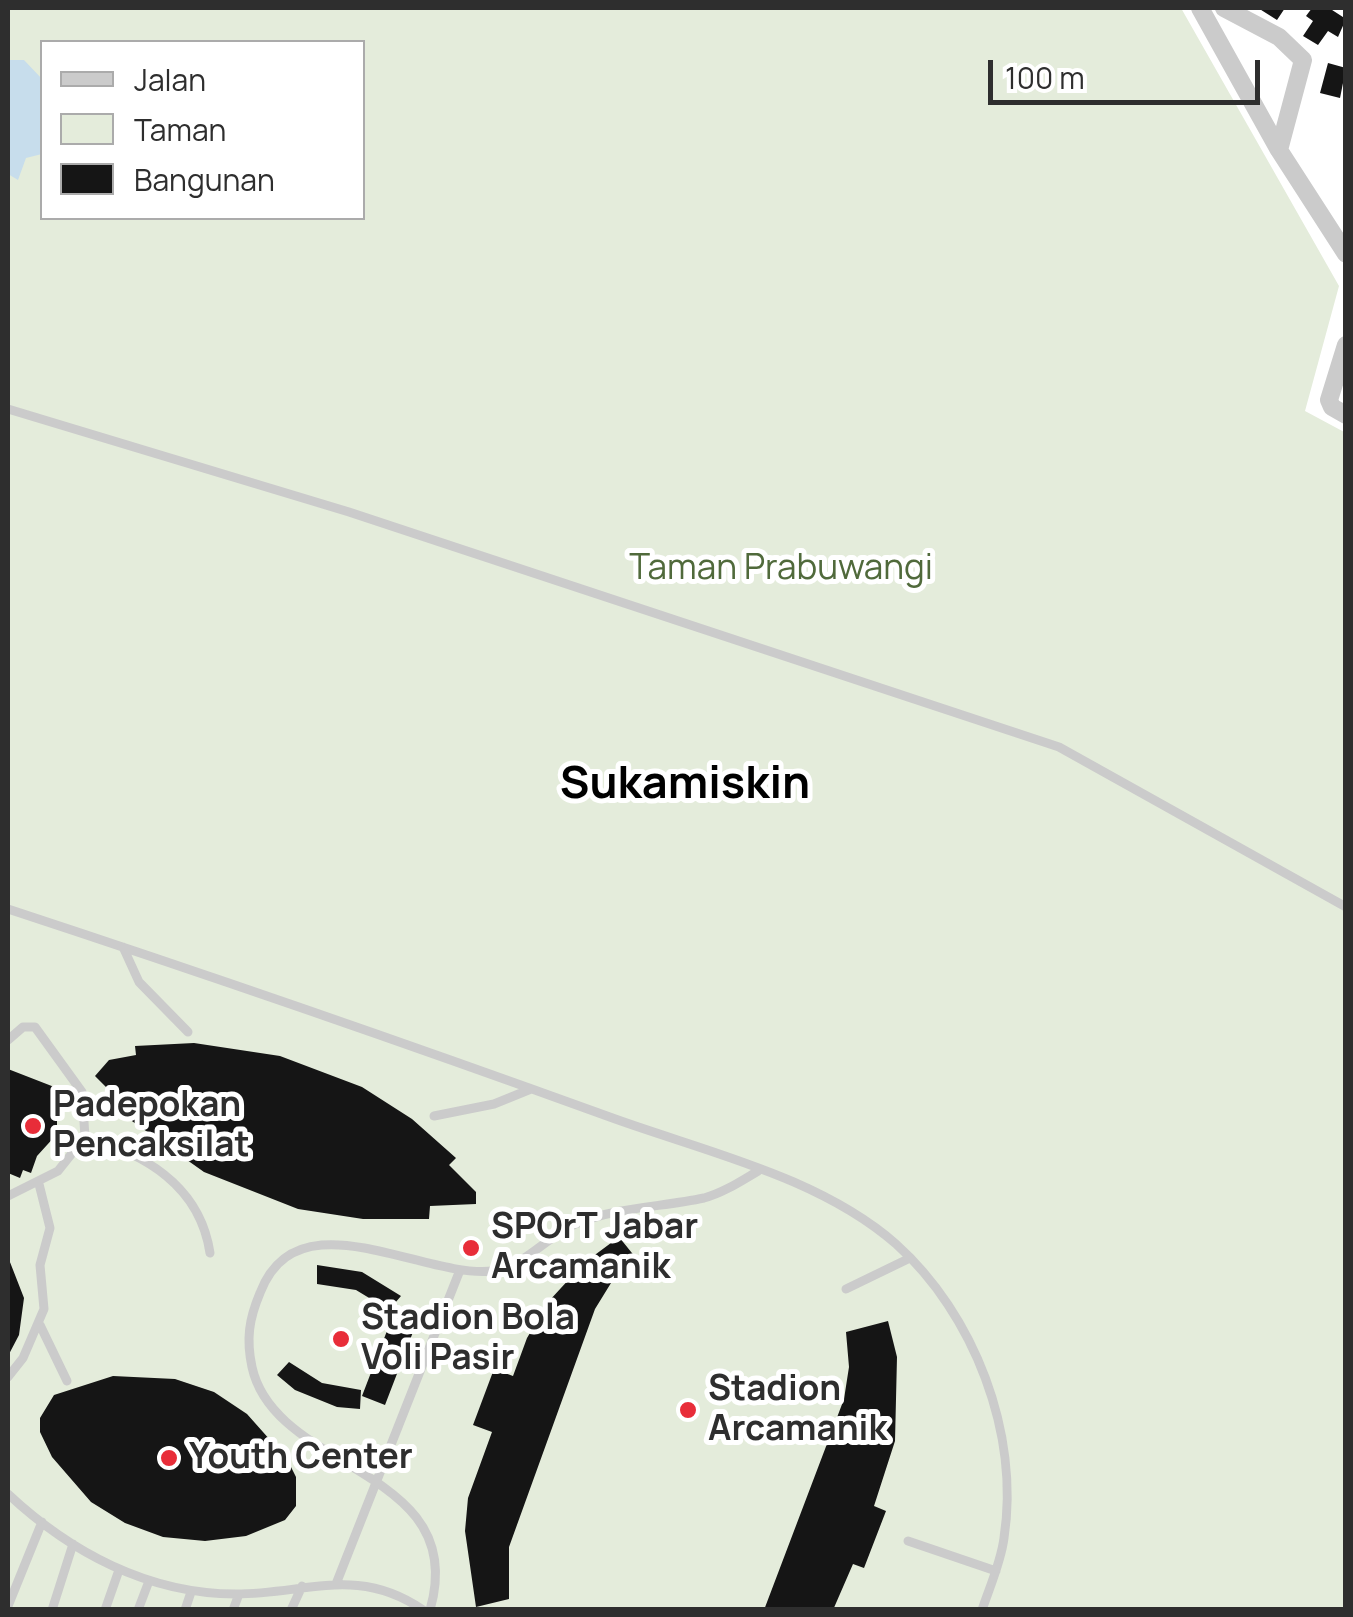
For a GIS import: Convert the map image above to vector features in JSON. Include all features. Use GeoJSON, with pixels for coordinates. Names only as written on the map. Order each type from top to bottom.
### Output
{"type":"FeatureCollection","features":[{"type":"Feature","properties":{"kind":"street"},"geometry":{"type":"LineString","coordinates":[[1200,8],[1279,150],[1346,254]]}},
{"type":"Feature","properties":{"kind":"street"},"geometry":{"type":"LineString","coordinates":[[1224,8],[1279,37],[1303,60],[1279,150]]}},
{"type":"Feature","properties":{"kind":"street"},"geometry":{"type":"LineString","coordinates":[[1346,345],[1330,400],[1332,407],[1346,414]]}},
{"type":"Feature","properties":{"kind":"lane"},"geometry":{"type":"LineString","coordinates":[[8,408],[349,512],[1059,747],[1346,907]]}},
{"type":"Feature","properties":{"kind":"lane"},"geometry":{"type":"LineString","coordinates":[[8,909],[758,1171],[863,1218],[910,1258],[947,1301],[989,1389],[1002,1444],[1008,1506],[996,1570],[982,1610]]}},
{"type":"Feature","properties":{"kind":"lane"},"geometry":{"type":"LineString","coordinates":[[123,947],[139,982],[188,1032]]}},
{"type":"Feature","properties":{"kind":"lane"},"geometry":{"type":"LineString","coordinates":[[8,1040],[22,1027],[34,1027],[82,1092],[85,1138],[69,1160],[39,1184],[8,1196]]}},
{"type":"Feature","properties":{"kind":"lane"},"geometry":{"type":"LineString","coordinates":[[434,1116],[494,1104],[531,1089]]}},
{"type":"Feature","properties":{"kind":"lane"},"geometry":{"type":"LineString","coordinates":[[85,1138],[134,1154],[170,1178],[196,1206],[210,1253]]}},
{"type":"Feature","properties":{"kind":"lane"},"geometry":{"type":"LineString","coordinates":[[8,1494],[73,1544],[119,1570],[149,1581],[192,1592],[238,1594],[302,1586],[368,1584],[426,1610],[438,1575],[428,1536],[378,1478],[314,1440],[271,1407],[254,1374],[248,1328],[258,1296],[273,1268],[314,1246],[356,1246],[460,1270],[494,1272],[582,1221],[704,1198],[758,1171]]}},
{"type":"Feature","properties":{"kind":"lane"},"geometry":{"type":"LineString","coordinates":[[8,1377],[40,1326],[44,1303],[41,1260],[50,1228],[39,1184]]}},
{"type":"Feature","properties":{"kind":"lane"},"geometry":{"type":"LineString","coordinates":[[846,1289],[910,1258]]}},
{"type":"Feature","properties":{"kind":"lane"},"geometry":{"type":"LineString","coordinates":[[336,1584],[460,1270]]}},
{"type":"Feature","properties":{"kind":"lane"},"geometry":{"type":"LineString","coordinates":[[40,1326],[66,1382]]}},
{"type":"Feature","properties":{"kind":"lane"},"geometry":{"type":"LineString","coordinates":[[8,1606],[42,1522]]}},
{"type":"Feature","properties":{"kind":"lane"},"geometry":{"type":"LineString","coordinates":[[908,1540],[996,1570]]}},
{"type":"Feature","properties":{"kind":"lane"},"geometry":{"type":"LineString","coordinates":[[52,1610],[73,1544]]}},
{"type":"Feature","properties":{"kind":"lane"},"geometry":{"type":"LineString","coordinates":[[105,1610],[119,1570]]}},
{"type":"Feature","properties":{"kind":"lane"},"geometry":{"type":"LineString","coordinates":[[138,1610],[149,1581]]}},
{"type":"Feature","properties":{"kind":"lane"},"geometry":{"type":"LineString","coordinates":[[291,1610],[302,1586]]}},
{"type":"Feature","properties":{"kind":"lane"},"geometry":{"type":"LineString","coordinates":[[186,1610],[192,1592]]}},
{"type":"Feature","properties":{"kind":"lane"},"geometry":{"type":"LineString","coordinates":[[233,1610],[238,1594]]}},
{"type":"Feature","properties":{"kind":"green space","name":"Taman Prabuwangi"},"geometry":{"type":"Polygon","coordinates":[[[8,8],[1181,8],[1339,286],[1305,411],[1346,433],[1345,1609],[8,1609],[8,8]]]}},
{"type":"Feature","properties":{"kind":"water"},"geometry":{"type":"Polygon","coordinates":[[[8,60],[24,60],[40,77],[40,154],[26,158],[18,180],[8,174],[8,60]]]}},
{"type":"Feature","properties":{"kind":"building"},"geometry":{"type":"Polygon","coordinates":[[[1258,8],[1285,8],[1277,20],[1258,8]]]}},
{"type":"Feature","properties":{"kind":"building"},"geometry":{"type":"Polygon","coordinates":[[[1312,8],[1329,8],[1346,19],[1338,37],[1328,31],[1318,45],[1303,36],[1313,21],[1306,16],[1312,8]]]}},
{"type":"Feature","properties":{"kind":"building"},"geometry":{"type":"Polygon","coordinates":[[[1328,63],[1346,68],[1340,98],[1320,93],[1328,63]]]}},
{"type":"Feature","properties":{"kind":"building"},"geometry":{"type":"Polygon","coordinates":[[[194,1043],[280,1056],[362,1087],[412,1119],[456,1158],[449,1165],[476,1192],[476,1204],[430,1206],[429,1219],[363,1219],[298,1209],[204,1172],[122,1114],[134,1103],[107,1088],[95,1076],[109,1060],[136,1055],[135,1046],[194,1043]]]}},
{"type":"Feature","properties":{"kind":"building","name":"Padepokan Pencaksilat"},"geometry":{"type":"Polygon","coordinates":[[[8,1069],[62,1090],[57,1103],[57,1134],[37,1156],[31,1173],[23,1170],[20,1178],[8,1173],[8,1069]]]}},
{"type":"Feature","properties":{"kind":"building"},"geometry":{"type":"Polygon","coordinates":[[[619,1237],[636,1258],[611,1283],[595,1309],[509,1547],[509,1599],[476,1607],[465,1531],[468,1498],[492,1432],[473,1425],[494,1369],[513,1376],[527,1338],[549,1301],[584,1263],[619,1237]]]}},
{"type":"Feature","properties":{"kind":"building"},"geometry":{"type":"Polygon","coordinates":[[[8,1257],[24,1298],[19,1335],[8,1356],[8,1257]]]}},
{"type":"Feature","properties":{"kind":"building"},"geometry":{"type":"Polygon","coordinates":[[[317,1265],[362,1272],[401,1296],[389,1310],[356,1290],[317,1284],[317,1265]]]}},
{"type":"Feature","properties":{"kind":"building"},"geometry":{"type":"Polygon","coordinates":[[[395,1310],[418,1319],[385,1405],[362,1396],[395,1310]]]}},
{"type":"Feature","properties":{"kind":"building"},"geometry":{"type":"Polygon","coordinates":[[[888,1321],[897,1357],[895,1441],[874,1506],[886,1511],[864,1568],[853,1564],[833,1610],[764,1610],[844,1399],[849,1367],[846,1332],[888,1321]]]}},
{"type":"Feature","properties":{"kind":"building"},"geometry":{"type":"Polygon","coordinates":[[[289,1362],[322,1383],[361,1390],[360,1409],[337,1407],[295,1390],[277,1375],[289,1362]]]}},
{"type":"Feature","properties":{"kind":"building","name":"Youth Center"},"geometry":{"type":"Polygon","coordinates":[[[113,1376],[175,1379],[214,1392],[247,1414],[287,1459],[296,1477],[296,1506],[285,1520],[246,1536],[205,1541],[163,1537],[125,1523],[91,1502],[52,1457],[40,1432],[40,1418],[54,1395],[113,1376]]]}},
{"type":"Feature","properties":{"kind":"place","name":"Padepokan Pencaksilat"},"geometry":{"type":"Point","coordinates":[33,1126]}},
{"type":"Feature","properties":{"kind":"place","name":"SPOrT Jabar Arcamanik"},"geometry":{"type":"Point","coordinates":[471,1248]}},
{"type":"Feature","properties":{"kind":"place","name":"Stadion Bola Voli Pasir"},"geometry":{"type":"Point","coordinates":[341,1339]}},
{"type":"Feature","properties":{"kind":"place","name":"Stadion Arcamanik"},"geometry":{"type":"Point","coordinates":[688,1410]}},
{"type":"Feature","properties":{"kind":"place","name":"Youth Center"},"geometry":{"type":"Point","coordinates":[169,1458]}},
{"type":"Feature","properties":{"kind":"district","name":"Sukamiskin"},"geometry":{"type":"Point","coordinates":[685,785]}}]}
